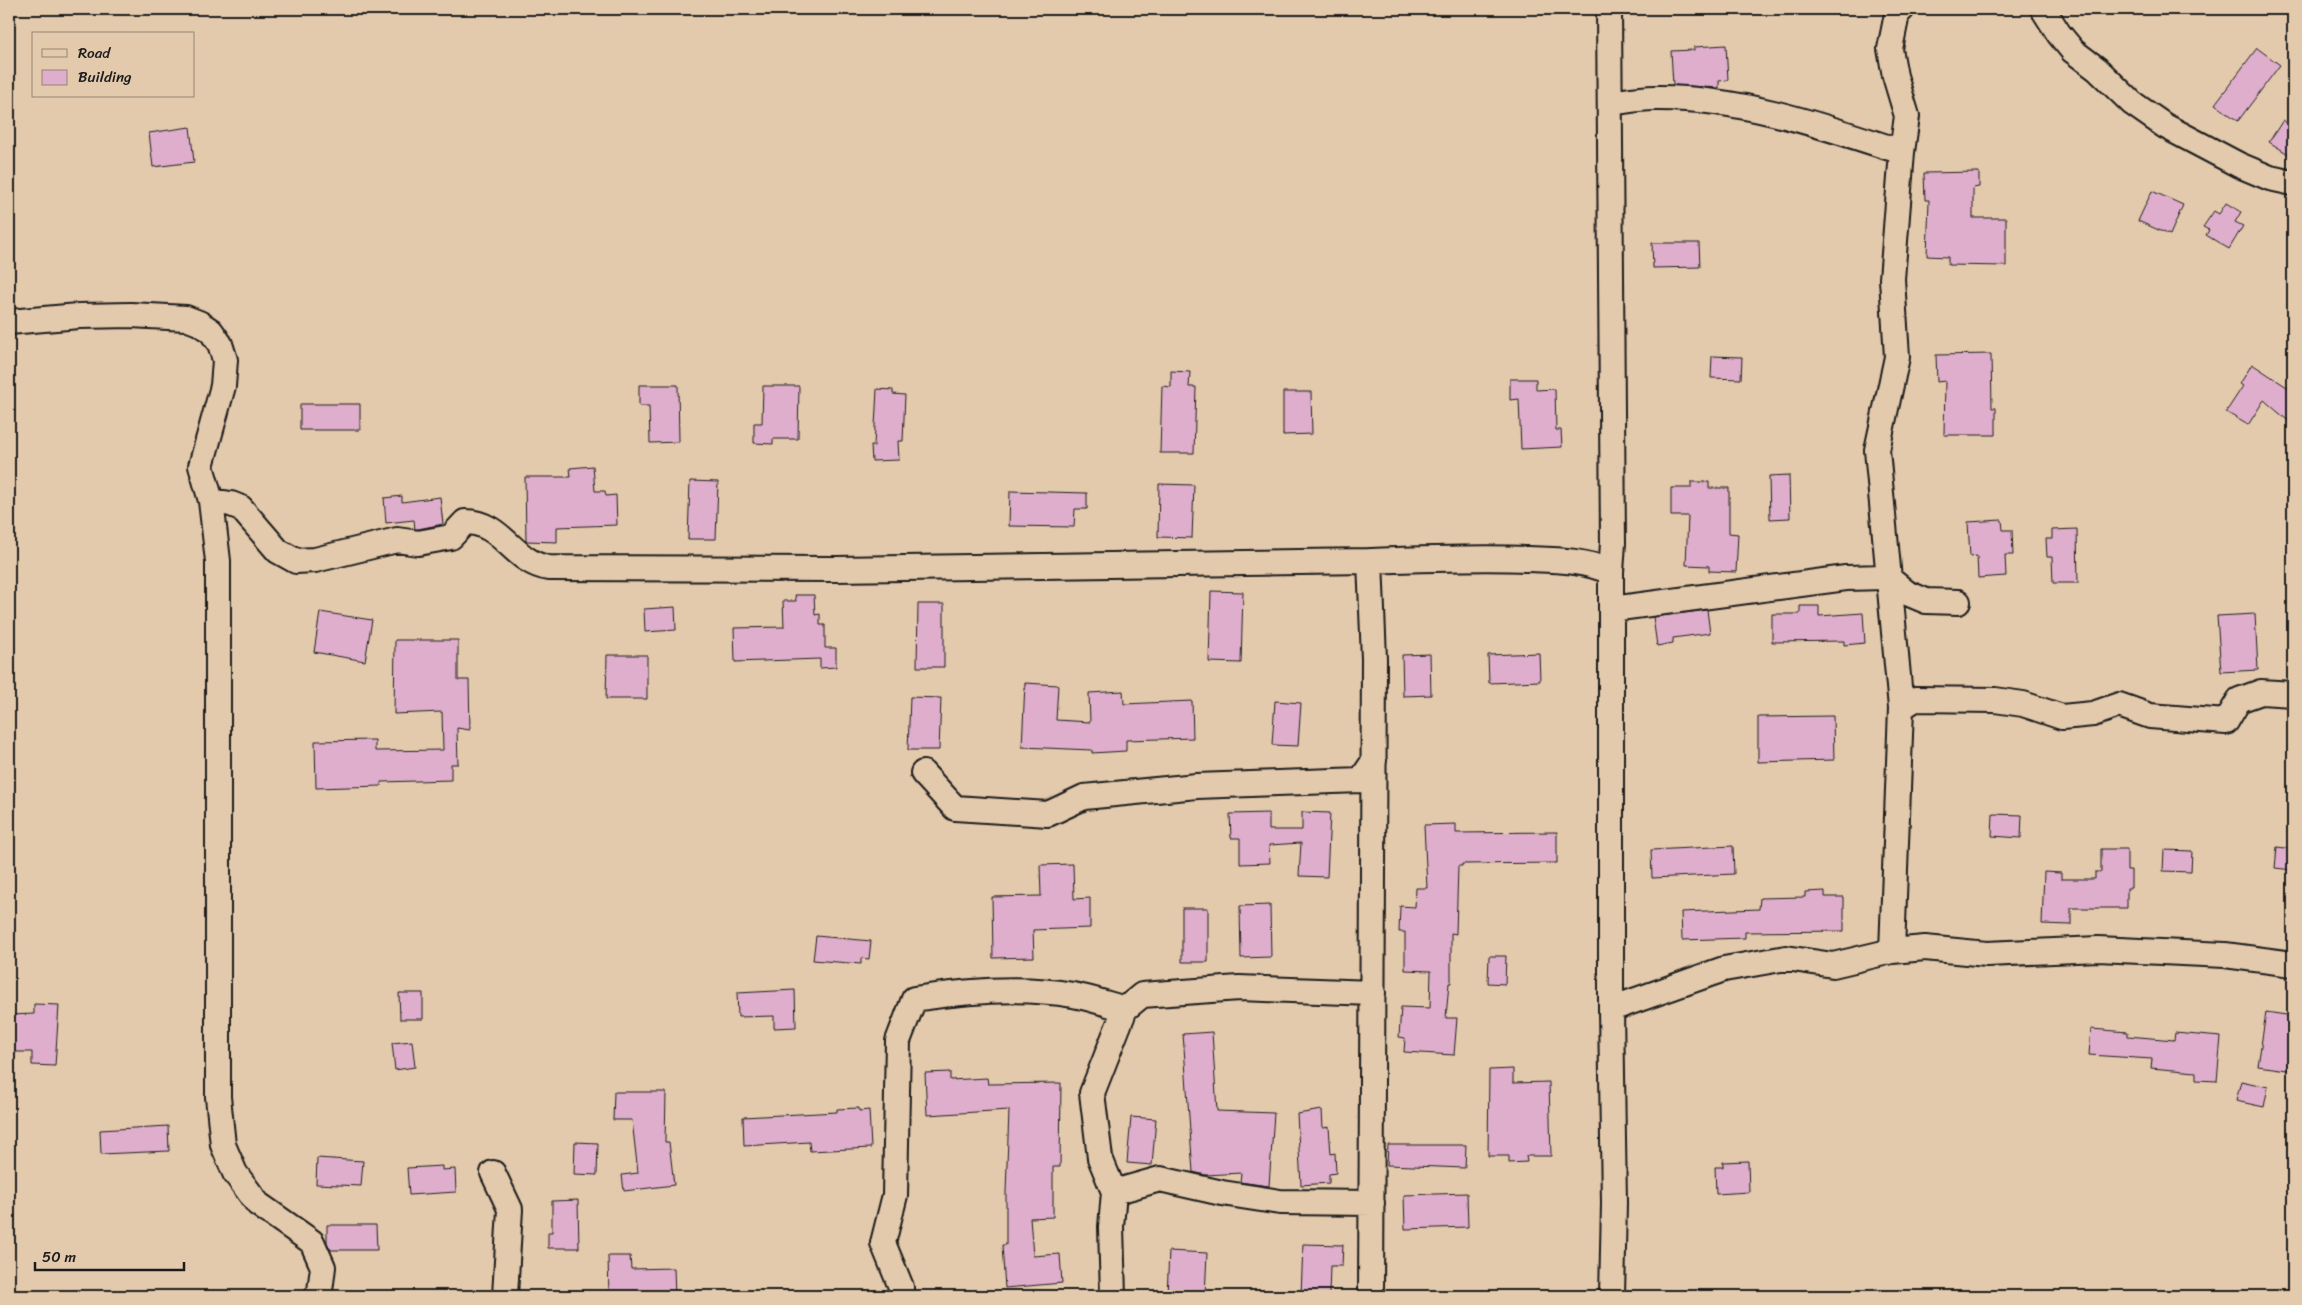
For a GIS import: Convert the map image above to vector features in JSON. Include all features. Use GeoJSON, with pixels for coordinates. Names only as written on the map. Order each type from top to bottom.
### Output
{"type":"FeatureCollection","features":[{"type":"Feature","properties":{"kind":"street"},"geometry":{"type":"LineString","coordinates":[[1609,9],[1613,534],[1611,572],[1611,1009],[1614,1203],[1612,1296]]}},
{"type":"Feature","properties":{"kind":"street"},"geometry":{"type":"LineString","coordinates":[[1892,951],[1901,708],[1888,579],[1882,484],[1877,450],[1897,357],[1892,279],[1902,152],[1907,116],[1895,76],[1890,49],[1897,14],[1902,9]]}},
{"type":"Feature","properties":{"kind":"street"},"geometry":{"type":"LineString","coordinates":[[2043,9],[2059,34],[2073,51],[2097,69],[2132,103],[2165,126],[2238,165],[2270,178],[2293,184]]}},
{"type":"Feature","properties":{"kind":"street"},"geometry":{"type":"LineString","coordinates":[[1610,103],[1654,98],[1727,103],[1822,126],[1902,152]]}},
{"type":"Feature","properties":{"kind":"street"},"geometry":{"type":"LineString","coordinates":[[9,322],[79,316],[131,315],[186,318],[199,323],[211,331],[220,344],[225,360],[224,386],[201,466],[211,501],[218,561],[218,1097],[223,1145],[235,1173],[258,1204],[312,1242],[322,1267],[320,1291],[317,1296]]}},
{"type":"Feature","properties":{"kind":"street"},"geometry":{"type":"LineString","coordinates":[[211,501],[232,504],[241,508],[250,516],[278,551],[296,561],[315,560],[397,540],[418,543],[450,537],[465,522],[476,522],[488,526],[537,566],[549,568],[836,569],[1485,558],[1566,560],[1597,565],[1611,572]]}},
{"type":"Feature","properties":{"kind":"street"},"geometry":{"type":"LineString","coordinates":[[1370,561],[1374,659],[1371,1296]]}},
{"type":"Feature","properties":{"kind":"street"},"geometry":{"type":"LineString","coordinates":[[1612,609],[1846,578],[1888,579],[1907,592],[1926,601],[1958,602]]}},
{"type":"Feature","properties":{"kind":"street"},"geometry":{"type":"LineString","coordinates":[[1901,708],[1915,699],[1995,700],[2023,704],[2062,717],[2093,714],[2119,705],[2150,716],[2226,722],[2239,700],[2261,692],[2293,694]]}},
{"type":"Feature","properties":{"kind":"street"},"geometry":{"type":"LineString","coordinates":[[923,773],[956,808],[1048,814],[1084,797],[1197,786],[1361,780],[1374,761]]}},
{"type":"Feature","properties":{"kind":"street"},"geometry":{"type":"LineString","coordinates":[[1611,1009],[1724,969],[1786,958],[1833,965],[1892,951],[1925,948],[1987,954],[2098,949],[2225,955],[2293,964]]}},
{"type":"Feature","properties":{"kind":"street"},"geometry":{"type":"LineString","coordinates":[[1113,1296],[1111,1227],[1114,1192],[1100,1158],[1092,1093],[1125,1009],[1142,995],[1239,988],[1373,993]]}},
{"type":"Feature","properties":{"kind":"street"},"geometry":{"type":"LineString","coordinates":[[901,1296],[901,1287],[883,1243],[895,1195],[898,1041],[914,999],[954,992],[1017,991],[1072,995],[1125,1009]]}},
{"type":"Feature","properties":{"kind":"street"},"geometry":{"type":"LineString","coordinates":[[493,1173],[510,1209],[505,1296]]}},
{"type":"Feature","properties":{"kind":"street"},"geometry":{"type":"LineString","coordinates":[[1114,1192],[1160,1179],[1222,1194],[1280,1202],[1372,1204]]}},
{"type":"Feature","properties":{"kind":"building"},"geometry":{"type":"Polygon","coordinates":[[[1726,45],[1728,80],[1719,81],[1719,88],[1673,85],[1671,51],[1694,50],[1694,47],[1726,45]]]}},
{"type":"Feature","properties":{"kind":"building"},"geometry":{"type":"Polygon","coordinates":[[[2257,48],[2280,65],[2238,121],[2215,104],[2257,48]]]}},
{"type":"Feature","properties":{"kind":"building"},"geometry":{"type":"Polygon","coordinates":[[[2283,120],[2293,127],[2293,157],[2269,142],[2283,120]]]}},
{"type":"Feature","properties":{"kind":"building"},"geometry":{"type":"Polygon","coordinates":[[[190,127],[194,162],[153,167],[149,133],[190,127]]]}},
{"type":"Feature","properties":{"kind":"building"},"geometry":{"type":"Polygon","coordinates":[[[1979,172],[1979,187],[1973,188],[1973,218],[2006,218],[2006,266],[1948,265],[1948,257],[1927,256],[1929,200],[1925,200],[1924,173],[1979,172]]]}},
{"type":"Feature","properties":{"kind":"building"},"geometry":{"type":"Polygon","coordinates":[[[2152,191],[2183,205],[2170,235],[2138,221],[2152,191]]]}},
{"type":"Feature","properties":{"kind":"building"},"geometry":{"type":"Polygon","coordinates":[[[2226,203],[2241,212],[2235,222],[2243,226],[2229,249],[2206,235],[2209,230],[2203,227],[2214,211],[2219,214],[2226,203]]]}},
{"type":"Feature","properties":{"kind":"building"},"geometry":{"type":"Polygon","coordinates":[[[1652,243],[1699,243],[1700,267],[1653,268],[1652,243]]]}},
{"type":"Feature","properties":{"kind":"building"},"geometry":{"type":"Polygon","coordinates":[[[1991,354],[1992,408],[1996,408],[1996,435],[1944,435],[1945,381],[1937,382],[1936,355],[1991,354]]]}},
{"type":"Feature","properties":{"kind":"building"},"geometry":{"type":"Polygon","coordinates":[[[1712,356],[1742,357],[1741,379],[1711,378],[1712,356]]]}},
{"type":"Feature","properties":{"kind":"building"},"geometry":{"type":"Polygon","coordinates":[[[2252,364],[2293,391],[2293,425],[2264,400],[2248,425],[2226,412],[2243,386],[2240,384],[2252,364]]]}},
{"type":"Feature","properties":{"kind":"building"},"geometry":{"type":"Polygon","coordinates":[[[1171,371],[1190,372],[1189,387],[1196,387],[1194,453],[1160,453],[1162,386],[1171,387],[1171,371]]]}},
{"type":"Feature","properties":{"kind":"building"},"geometry":{"type":"Polygon","coordinates":[[[1510,379],[1536,379],[1536,390],[1555,389],[1556,430],[1561,430],[1562,447],[1521,449],[1519,399],[1510,400],[1510,379]]]}},
{"type":"Feature","properties":{"kind":"building"},"geometry":{"type":"Polygon","coordinates":[[[639,385],[678,385],[679,442],[650,443],[649,406],[639,406],[639,385]]]}},
{"type":"Feature","properties":{"kind":"building"},"geometry":{"type":"Polygon","coordinates":[[[763,386],[799,386],[798,439],[773,439],[773,444],[754,443],[754,423],[762,423],[763,386]]]}},
{"type":"Feature","properties":{"kind":"building"},"geometry":{"type":"Polygon","coordinates":[[[877,389],[893,390],[893,394],[905,395],[903,441],[898,441],[899,460],[872,461],[871,446],[874,446],[877,389]]]}},
{"type":"Feature","properties":{"kind":"building"},"geometry":{"type":"Polygon","coordinates":[[[1283,392],[1311,392],[1312,434],[1283,435],[1283,392]]]}},
{"type":"Feature","properties":{"kind":"building"},"geometry":{"type":"Polygon","coordinates":[[[300,404],[360,404],[360,430],[300,430],[300,404]]]}},
{"type":"Feature","properties":{"kind":"building"},"geometry":{"type":"Polygon","coordinates":[[[593,466],[595,491],[605,491],[606,496],[616,495],[617,525],[557,527],[557,542],[526,541],[525,477],[571,477],[570,468],[593,466]]]}},
{"type":"Feature","properties":{"kind":"building"},"geometry":{"type":"Polygon","coordinates":[[[1789,475],[1790,518],[1770,519],[1769,476],[1789,475]]]}},
{"type":"Feature","properties":{"kind":"building"},"geometry":{"type":"Polygon","coordinates":[[[690,481],[718,482],[716,539],[688,539],[690,481]]]}},
{"type":"Feature","properties":{"kind":"building"},"geometry":{"type":"Polygon","coordinates":[[[1691,482],[1709,482],[1709,488],[1729,488],[1729,533],[1738,534],[1736,572],[1709,571],[1709,566],[1686,565],[1688,516],[1671,516],[1671,488],[1691,488],[1691,482]]]}},
{"type":"Feature","properties":{"kind":"building"},"geometry":{"type":"Polygon","coordinates":[[[1159,484],[1194,485],[1192,538],[1158,537],[1159,484]]]}},
{"type":"Feature","properties":{"kind":"building"},"geometry":{"type":"Polygon","coordinates":[[[1010,491],[1087,493],[1087,509],[1075,509],[1074,527],[1009,526],[1010,491]]]}},
{"type":"Feature","properties":{"kind":"building"},"geometry":{"type":"Polygon","coordinates":[[[402,496],[402,502],[440,497],[443,524],[415,529],[414,520],[386,523],[384,498],[402,496]]]}},
{"type":"Feature","properties":{"kind":"building"},"geometry":{"type":"Polygon","coordinates":[[[2002,520],[2003,530],[2012,530],[2013,555],[2005,555],[2006,576],[1978,578],[1977,556],[1970,557],[1968,522],[2002,520]]]}},
{"type":"Feature","properties":{"kind":"building"},"geometry":{"type":"Polygon","coordinates":[[[2077,529],[2078,583],[2053,583],[2052,557],[2047,557],[2046,539],[2052,539],[2052,530],[2077,529]]]}},
{"type":"Feature","properties":{"kind":"building"},"geometry":{"type":"Polygon","coordinates":[[[1211,591],[1243,592],[1241,663],[1209,662],[1211,591]]]}},
{"type":"Feature","properties":{"kind":"building"},"geometry":{"type":"Polygon","coordinates":[[[795,595],[814,595],[815,615],[820,614],[820,625],[825,625],[825,648],[836,648],[836,667],[820,668],[820,659],[735,662],[734,628],[784,627],[783,601],[796,601],[795,595]]]}},
{"type":"Feature","properties":{"kind":"building"},"geometry":{"type":"Polygon","coordinates":[[[918,604],[944,604],[944,667],[917,667],[918,604]]]}},
{"type":"Feature","properties":{"kind":"building"},"geometry":{"type":"Polygon","coordinates":[[[1800,606],[1819,606],[1819,616],[1863,613],[1865,643],[1844,645],[1844,641],[1772,642],[1772,614],[1800,614],[1800,606]]]}},
{"type":"Feature","properties":{"kind":"building"},"geometry":{"type":"Polygon","coordinates":[[[675,607],[676,630],[645,632],[644,609],[675,607]]]}},
{"type":"Feature","properties":{"kind":"building"},"geometry":{"type":"Polygon","coordinates":[[[1707,610],[1710,633],[1673,638],[1673,643],[1657,646],[1653,617],[1707,610]]]}},
{"type":"Feature","properties":{"kind":"building"},"geometry":{"type":"Polygon","coordinates":[[[320,612],[372,620],[365,661],[314,652],[320,612]]]}},
{"type":"Feature","properties":{"kind":"building"},"geometry":{"type":"Polygon","coordinates":[[[2255,614],[2258,670],[2221,672],[2217,616],[2255,614]]]}},
{"type":"Feature","properties":{"kind":"building"},"geometry":{"type":"Polygon","coordinates":[[[395,640],[458,640],[458,680],[469,680],[470,730],[457,728],[458,764],[451,764],[451,780],[381,782],[381,786],[316,788],[315,741],[375,740],[375,751],[443,750],[442,712],[394,714],[395,640]]]}},
{"type":"Feature","properties":{"kind":"building"},"geometry":{"type":"Polygon","coordinates":[[[1539,653],[1540,681],[1489,683],[1488,655],[1539,653]]]}},
{"type":"Feature","properties":{"kind":"building"},"geometry":{"type":"Polygon","coordinates":[[[1430,654],[1431,695],[1403,696],[1402,655],[1430,654]]]}},
{"type":"Feature","properties":{"kind":"building"},"geometry":{"type":"Polygon","coordinates":[[[607,655],[647,655],[647,699],[606,699],[607,655]]]}},
{"type":"Feature","properties":{"kind":"building"},"geometry":{"type":"Polygon","coordinates":[[[1025,683],[1058,685],[1056,720],[1090,722],[1089,693],[1123,691],[1124,704],[1192,701],[1193,738],[1126,740],[1126,751],[1092,753],[1092,750],[1022,747],[1025,683]]]}},
{"type":"Feature","properties":{"kind":"building"},"geometry":{"type":"Polygon","coordinates":[[[910,697],[941,698],[939,750],[908,750],[910,697]]]}},
{"type":"Feature","properties":{"kind":"building"},"geometry":{"type":"Polygon","coordinates":[[[1275,701],[1301,703],[1298,746],[1272,745],[1275,701]]]}},
{"type":"Feature","properties":{"kind":"building"},"geometry":{"type":"Polygon","coordinates":[[[1833,716],[1834,760],[1758,762],[1758,717],[1833,716]]]}},
{"type":"Feature","properties":{"kind":"building"},"geometry":{"type":"Polygon","coordinates":[[[1302,812],[1330,813],[1327,877],[1299,876],[1301,843],[1269,845],[1270,863],[1240,864],[1240,838],[1231,838],[1230,814],[1269,813],[1269,830],[1302,830],[1302,812]]]}},
{"type":"Feature","properties":{"kind":"building"},"geometry":{"type":"Polygon","coordinates":[[[1993,814],[2022,815],[2021,838],[1992,836],[1993,814]]]}},
{"type":"Feature","properties":{"kind":"building"},"geometry":{"type":"Polygon","coordinates":[[[1456,824],[1456,833],[1557,832],[1557,863],[1462,864],[1462,866],[1458,866],[1456,934],[1451,933],[1451,983],[1449,983],[1446,1018],[1457,1018],[1454,1055],[1404,1052],[1405,1038],[1399,1037],[1401,1007],[1430,1008],[1431,971],[1405,970],[1405,932],[1399,932],[1400,906],[1415,907],[1416,888],[1427,888],[1424,825],[1456,824]]]}},
{"type":"Feature","properties":{"kind":"building"},"geometry":{"type":"Polygon","coordinates":[[[1733,846],[1734,874],[1652,878],[1651,850],[1733,846]]]}},
{"type":"Feature","properties":{"kind":"building"},"geometry":{"type":"Polygon","coordinates":[[[2277,847],[2293,849],[2293,870],[2275,868],[2277,847]]]}},
{"type":"Feature","properties":{"kind":"building"},"geometry":{"type":"Polygon","coordinates":[[[2101,849],[2127,849],[2127,870],[2131,870],[2131,888],[2127,888],[2127,908],[2071,908],[2071,925],[2042,924],[2044,872],[2061,873],[2061,879],[2095,879],[2095,872],[2101,872],[2101,849]]]}},
{"type":"Feature","properties":{"kind":"building"},"geometry":{"type":"Polygon","coordinates":[[[2164,850],[2192,851],[2191,872],[2163,871],[2164,850]]]}},
{"type":"Feature","properties":{"kind":"building"},"geometry":{"type":"Polygon","coordinates":[[[1073,864],[1074,899],[1090,898],[1090,928],[1033,930],[1034,957],[993,958],[992,897],[1041,896],[1040,865],[1073,864]]]}},
{"type":"Feature","properties":{"kind":"building"},"geometry":{"type":"Polygon","coordinates":[[[1825,891],[1825,897],[1844,897],[1844,931],[1745,932],[1745,938],[1682,940],[1681,912],[1759,909],[1760,898],[1805,897],[1805,892],[1825,891]]]}},
{"type":"Feature","properties":{"kind":"building"},"geometry":{"type":"Polygon","coordinates":[[[1270,905],[1271,957],[1241,958],[1240,906],[1270,905]]]}},
{"type":"Feature","properties":{"kind":"building"},"geometry":{"type":"Polygon","coordinates":[[[1182,908],[1208,908],[1208,962],[1182,962],[1182,908]]]}},
{"type":"Feature","properties":{"kind":"building"},"geometry":{"type":"Polygon","coordinates":[[[816,936],[871,941],[869,959],[861,958],[861,964],[813,960],[816,936]]]}},
{"type":"Feature","properties":{"kind":"building"},"geometry":{"type":"Polygon","coordinates":[[[1489,956],[1506,956],[1505,984],[1488,983],[1489,956]]]}},
{"type":"Feature","properties":{"kind":"building"},"geometry":{"type":"Polygon","coordinates":[[[795,990],[796,1027],[774,1028],[774,1016],[738,1017],[737,993],[795,990]]]}},
{"type":"Feature","properties":{"kind":"building"},"geometry":{"type":"Polygon","coordinates":[[[399,993],[423,993],[423,1019],[400,1019],[399,993]]]}},
{"type":"Feature","properties":{"kind":"building"},"geometry":{"type":"Polygon","coordinates":[[[34,1004],[59,1005],[55,1066],[32,1065],[32,1052],[9,1052],[9,1015],[34,1014],[34,1004]]]}},
{"type":"Feature","properties":{"kind":"building"},"geometry":{"type":"Polygon","coordinates":[[[2266,1012],[2293,1016],[2287,1070],[2258,1066],[2266,1012]]]}},
{"type":"Feature","properties":{"kind":"building"},"geometry":{"type":"Polygon","coordinates":[[[2091,1029],[2128,1032],[2128,1036],[2174,1040],[2175,1033],[2221,1037],[2217,1081],[2196,1080],[2196,1072],[2151,1068],[2152,1059],[2089,1055],[2091,1029]]]}},
{"type":"Feature","properties":{"kind":"building"},"geometry":{"type":"Polygon","coordinates":[[[1212,1032],[1217,1111],[1274,1113],[1269,1186],[1240,1182],[1241,1173],[1206,1175],[1193,1172],[1183,1034],[1212,1032]]]}},
{"type":"Feature","properties":{"kind":"building"},"geometry":{"type":"Polygon","coordinates":[[[412,1041],[415,1067],[395,1070],[392,1043],[412,1041]]]}},
{"type":"Feature","properties":{"kind":"building"},"geometry":{"type":"Polygon","coordinates":[[[1513,1069],[1513,1083],[1549,1082],[1551,1156],[1526,1156],[1527,1162],[1509,1163],[1509,1156],[1488,1156],[1489,1070],[1513,1069]]]}},
{"type":"Feature","properties":{"kind":"building"},"geometry":{"type":"Polygon","coordinates":[[[950,1072],[950,1080],[987,1078],[988,1084],[1061,1083],[1060,1167],[1053,1167],[1053,1217],[1030,1218],[1033,1256],[1060,1254],[1062,1283],[1005,1288],[1002,1245],[1006,1245],[1009,1110],[927,1115],[925,1073],[950,1072]]]}},
{"type":"Feature","properties":{"kind":"building"},"geometry":{"type":"Polygon","coordinates":[[[2241,1081],[2268,1087],[2264,1107],[2236,1101],[2241,1081]]]}},
{"type":"Feature","properties":{"kind":"building"},"geometry":{"type":"Polygon","coordinates":[[[614,1092],[666,1092],[665,1142],[669,1142],[674,1185],[624,1191],[622,1175],[638,1173],[632,1120],[613,1120],[614,1092]]]}},
{"type":"Feature","properties":{"kind":"building"},"geometry":{"type":"Polygon","coordinates":[[[859,1108],[859,1111],[869,1110],[871,1148],[810,1151],[809,1142],[744,1146],[743,1117],[837,1112],[837,1109],[859,1108]]]}},
{"type":"Feature","properties":{"kind":"building"},"geometry":{"type":"Polygon","coordinates":[[[1322,1110],[1323,1128],[1329,1127],[1331,1154],[1335,1153],[1336,1173],[1329,1174],[1329,1183],[1301,1185],[1297,1114],[1322,1110]]]}},
{"type":"Feature","properties":{"kind":"building"},"geometry":{"type":"Polygon","coordinates":[[[1131,1117],[1156,1119],[1152,1165],[1127,1163],[1131,1117]]]}},
{"type":"Feature","properties":{"kind":"building"},"geometry":{"type":"Polygon","coordinates":[[[168,1126],[169,1151],[101,1154],[100,1130],[168,1126]]]}},
{"type":"Feature","properties":{"kind":"building"},"geometry":{"type":"Polygon","coordinates":[[[575,1142],[598,1143],[597,1175],[574,1174],[575,1142]]]}},
{"type":"Feature","properties":{"kind":"building"},"geometry":{"type":"Polygon","coordinates":[[[1388,1145],[1466,1145],[1465,1168],[1387,1165],[1388,1145]]]}},
{"type":"Feature","properties":{"kind":"building"},"geometry":{"type":"Polygon","coordinates":[[[317,1158],[363,1161],[361,1186],[316,1184],[317,1158]]]}},
{"type":"Feature","properties":{"kind":"building"},"geometry":{"type":"Polygon","coordinates":[[[1748,1161],[1749,1192],[1716,1194],[1715,1167],[1723,1167],[1723,1162],[1748,1161]]]}},
{"type":"Feature","properties":{"kind":"building"},"geometry":{"type":"Polygon","coordinates":[[[442,1166],[442,1170],[455,1169],[456,1192],[409,1195],[407,1168],[442,1166]]]}},
{"type":"Feature","properties":{"kind":"building"},"geometry":{"type":"Polygon","coordinates":[[[1467,1193],[1468,1227],[1405,1229],[1404,1195],[1467,1193]]]}},
{"type":"Feature","properties":{"kind":"building"},"geometry":{"type":"Polygon","coordinates":[[[578,1200],[579,1248],[548,1248],[548,1232],[552,1232],[552,1201],[578,1200]]]}},
{"type":"Feature","properties":{"kind":"building"},"geometry":{"type":"Polygon","coordinates":[[[327,1225],[376,1225],[377,1250],[331,1250],[327,1243],[327,1225]]]}},
{"type":"Feature","properties":{"kind":"building"},"geometry":{"type":"Polygon","coordinates":[[[1303,1244],[1343,1245],[1342,1266],[1330,1266],[1329,1296],[1301,1296],[1303,1244]]]}},
{"type":"Feature","properties":{"kind":"building"},"geometry":{"type":"Polygon","coordinates":[[[1169,1251],[1207,1253],[1205,1296],[1167,1296],[1169,1251]]]}},
{"type":"Feature","properties":{"kind":"building"},"geometry":{"type":"Polygon","coordinates":[[[608,1256],[630,1256],[631,1269],[674,1268],[675,1296],[609,1296],[608,1256]]]}}]}
